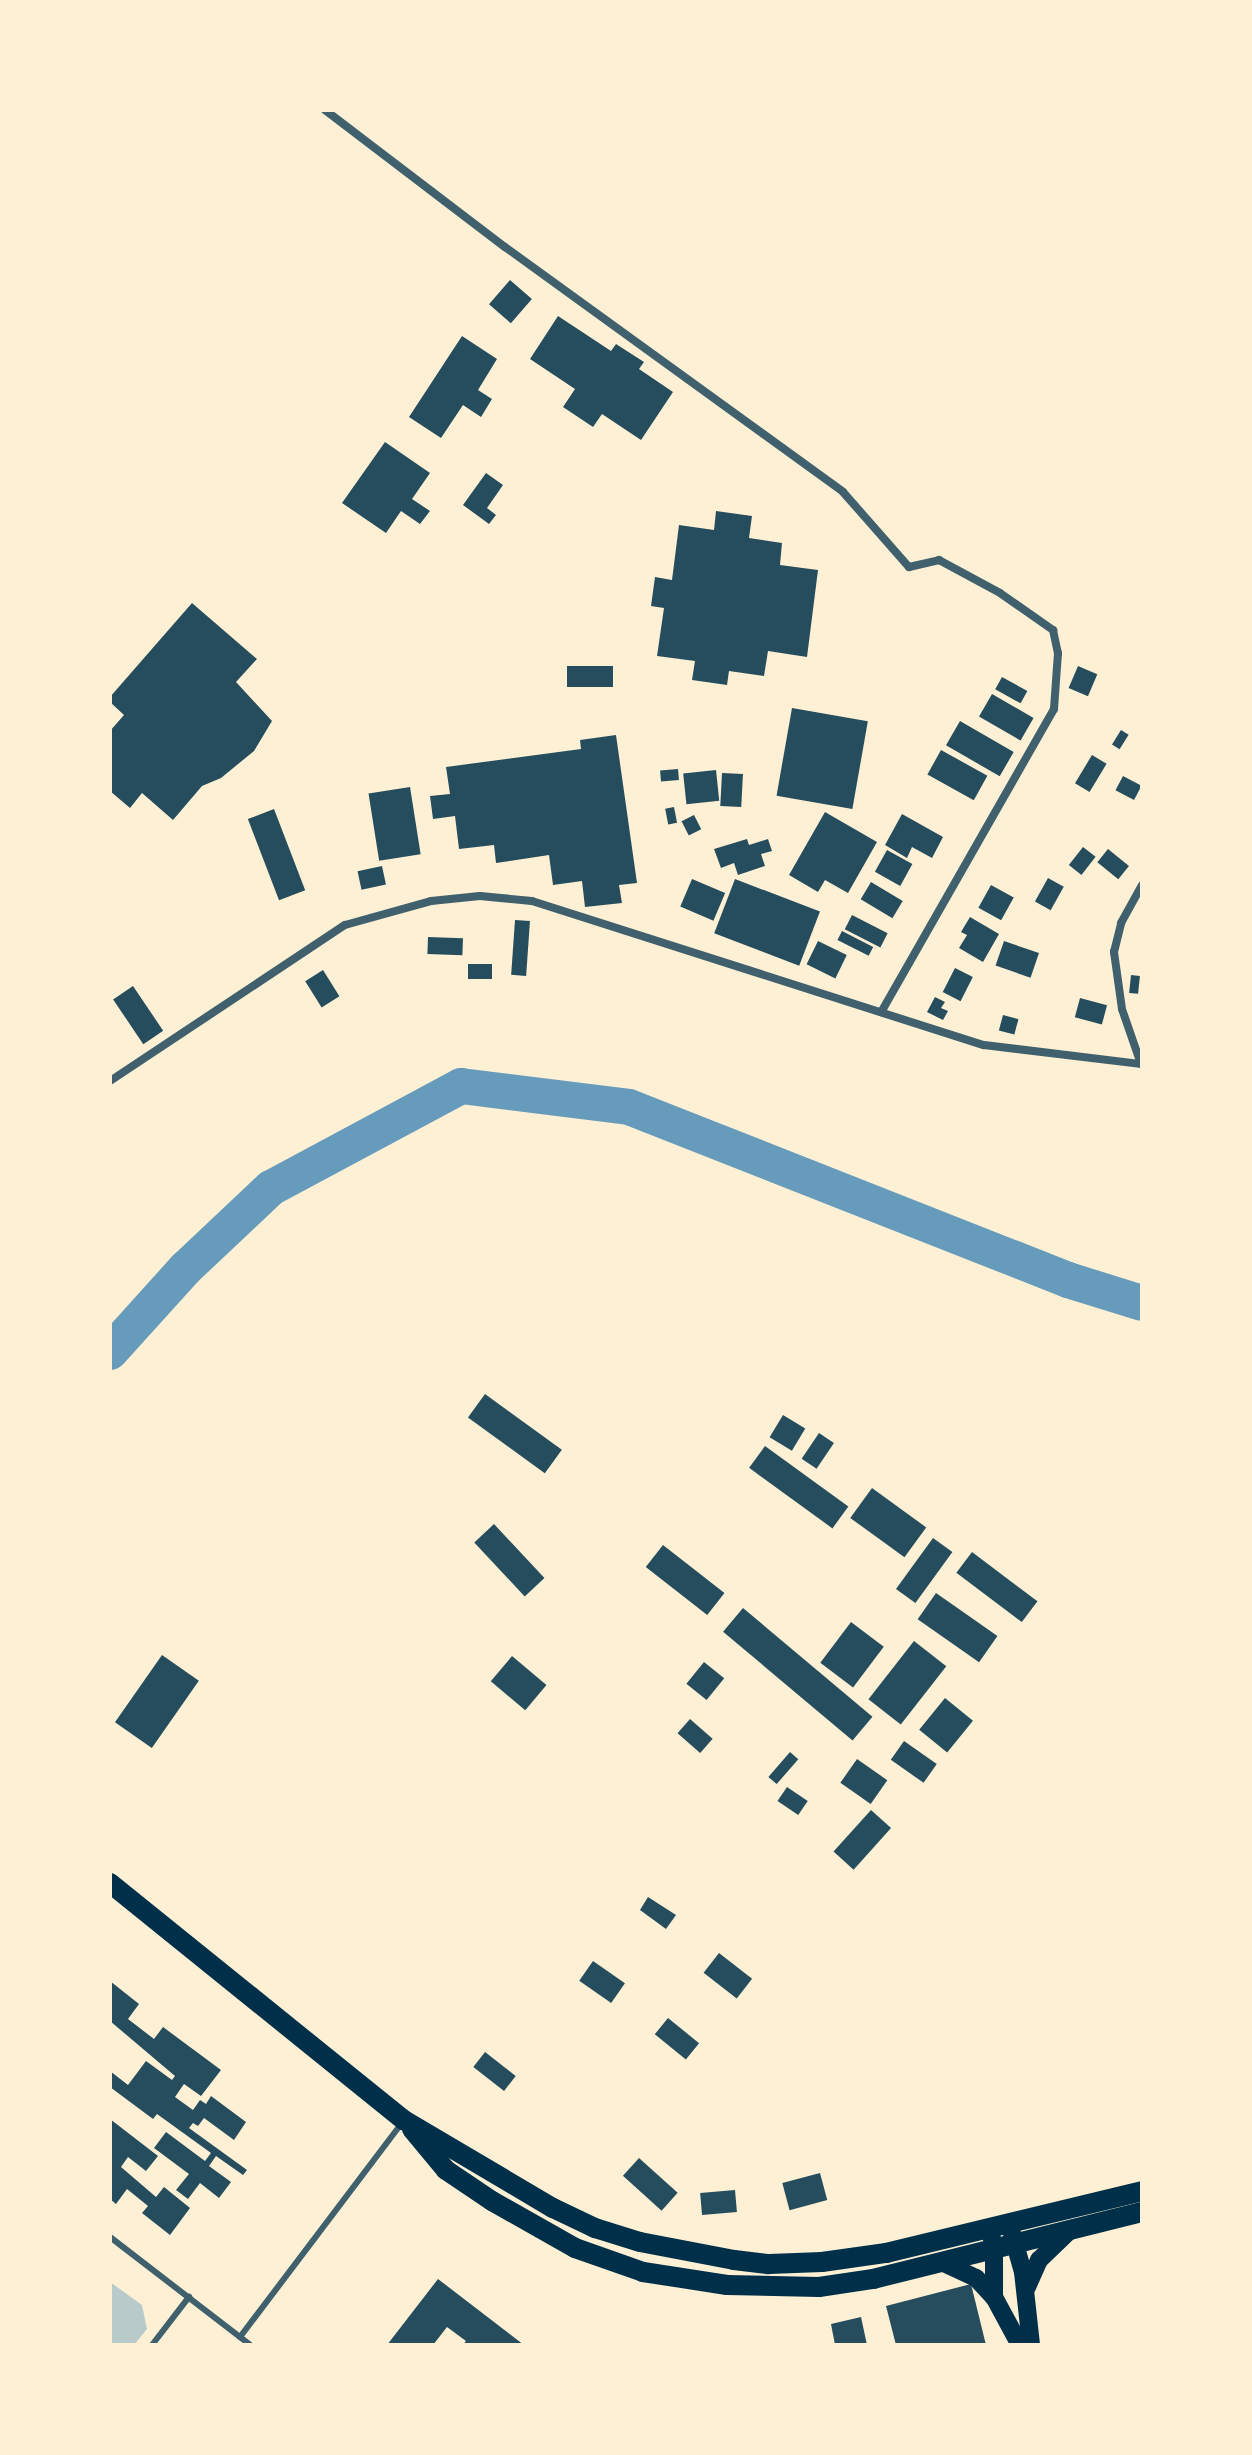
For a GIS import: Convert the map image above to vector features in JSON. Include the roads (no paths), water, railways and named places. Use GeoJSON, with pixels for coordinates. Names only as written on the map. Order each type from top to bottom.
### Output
{"type":"FeatureCollection","features":[{"type":"Feature","properties":{"kind":"highway"},"geometry":{"type":"LineString","coordinates":[[110,1883],[404,2120],[553,2208],[595,2228],[682,2251],[769,2264],[822,2262],[886,2253],[1142,2191]]}},
{"type":"Feature","properties":{"kind":"highway"},"geometry":{"type":"LineString","coordinates":[[404,2120],[446,2170],[492,2201],[575,2248],[643,2272],[727,2285],[819,2287],[873,2279],[1142,2212]]}},
{"type":"Feature","properties":{"kind":"main road"},"geometry":{"type":"LineString","coordinates":[[999,2226],[1004,2248],[1026,2291],[1031,2345]]}},
{"type":"Feature","properties":{"kind":"main road"},"geometry":{"type":"LineString","coordinates":[[1026,2291],[1039,2260],[1067,2233]]}},
{"type":"Feature","properties":{"kind":"main road"},"geometry":{"type":"LineString","coordinates":[[994,2297],[1004,2248]]}},
{"type":"Feature","properties":{"kind":"main road"},"geometry":{"type":"LineString","coordinates":[[944,2263],[976,2278],[994,2297],[1020,2345]]}},
{"type":"Feature","properties":{"kind":"street"},"geometry":{"type":"LineString","coordinates":[[325,110],[505,247],[843,492],[909,567],[939,560],[1000,593],[1053,630],[1058,653],[1054,709],[881,1012]]}},
{"type":"Feature","properties":{"kind":"street"},"geometry":{"type":"LineString","coordinates":[[110,1081],[345,925],[431,901],[480,896],[532,901],[984,1045],[1142,1064],[1122,1009],[1114,952],[1121,923],[1142,885]]}},
{"type":"Feature","properties":{"kind":"lane"},"geometry":{"type":"LineString","coordinates":[[240,2337],[404,2120]]}},
{"type":"Feature","properties":{"kind":"lane"},"geometry":{"type":"LineString","coordinates":[[110,2237],[250,2345]]}},
{"type":"Feature","properties":{"kind":"lane"},"geometry":{"type":"LineString","coordinates":[[152,2345],[189,2297]]}},
{"type":"Feature","properties":{"kind":"waterway"},"geometry":{"type":"LineString","coordinates":[[110,1352],[186,1268],[271,1188],[461,1086],[629,1107],[1068,1280],[1142,1303]]}}]}
